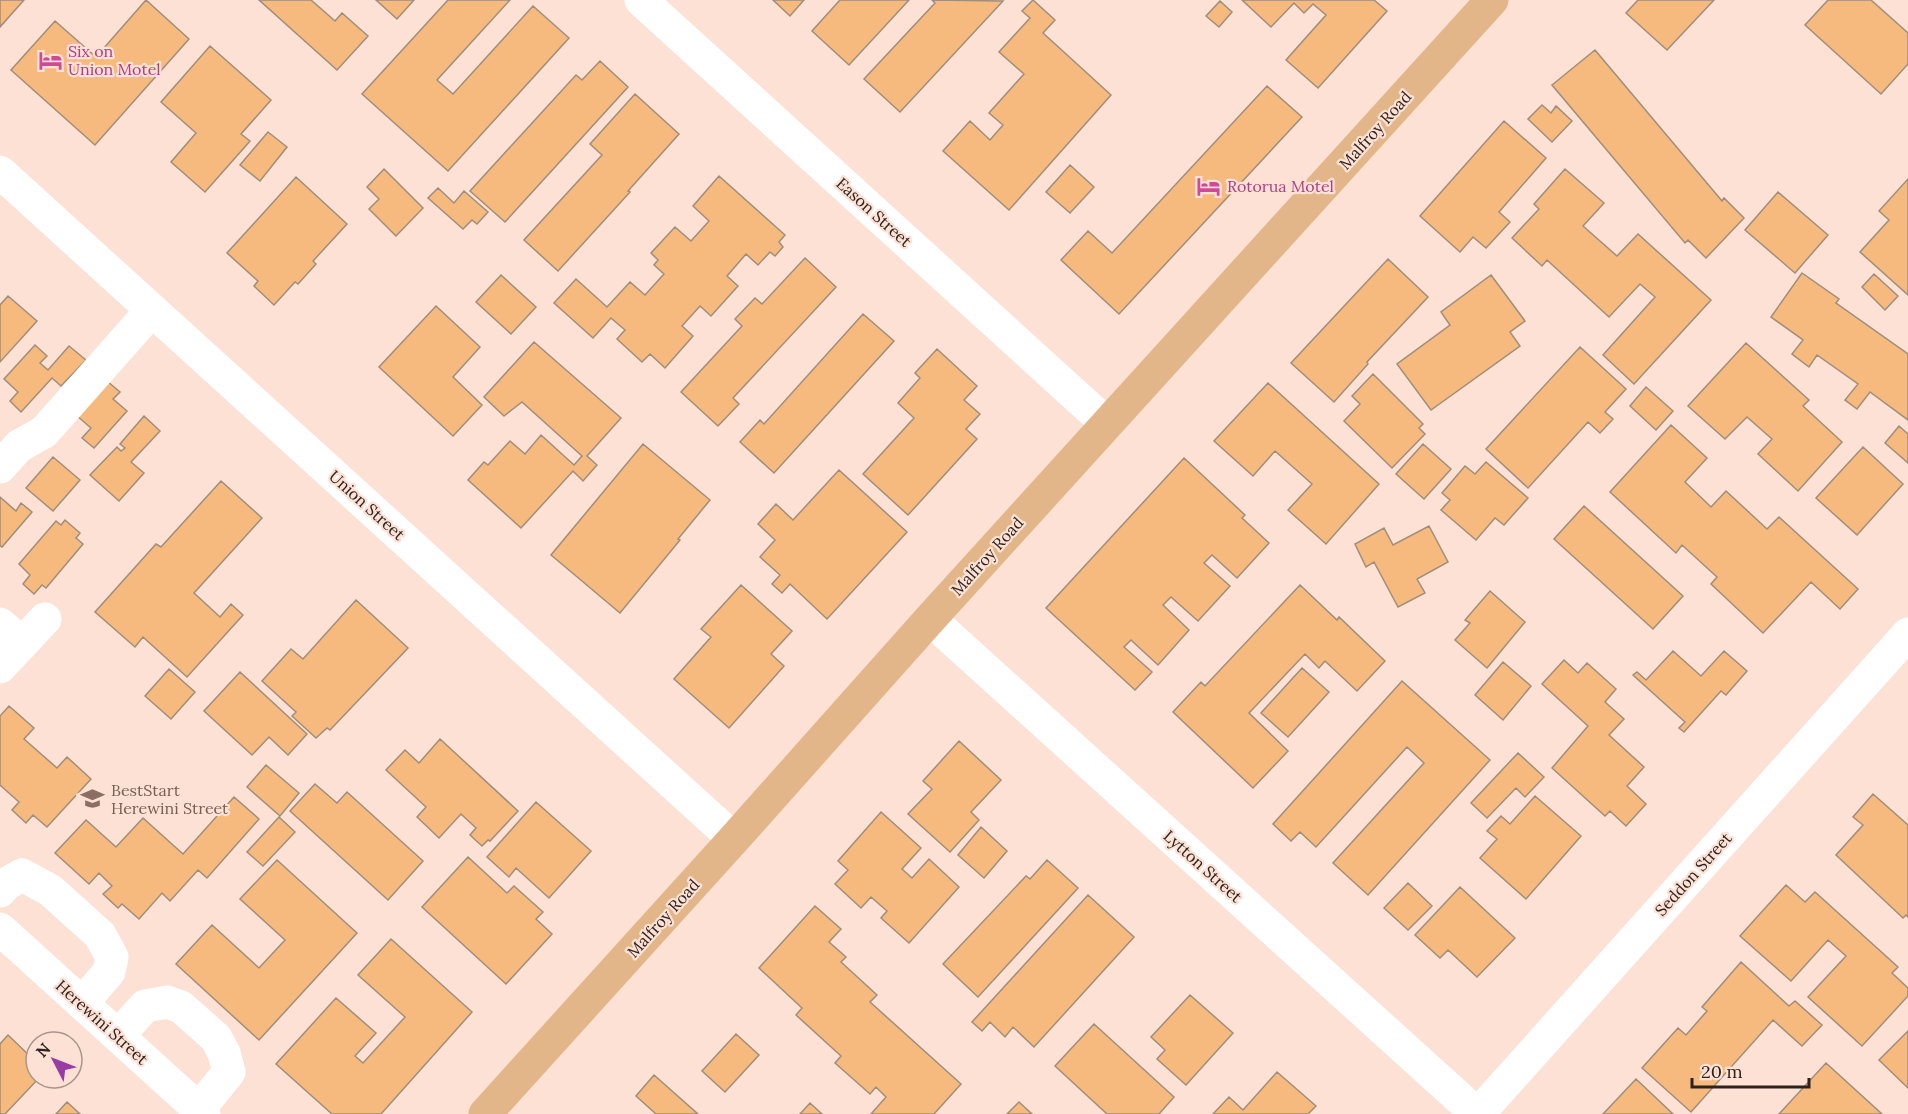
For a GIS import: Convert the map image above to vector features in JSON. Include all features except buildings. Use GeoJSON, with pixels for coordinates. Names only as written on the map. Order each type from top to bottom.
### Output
{"type":"FeatureCollection","features":[{"type":"Feature","properties":{"kind":"main road","name":"Malfroy Road"},"geometry":{"type":"LineString","coordinates":[[485,1114],[1484,3]]}},
{"type":"Feature","properties":{"kind":"street","name":"Eason Street"},"geometry":{"type":"LineString","coordinates":[[642,0],[1107,424]]}},
{"type":"Feature","properties":{"kind":"street","name":"Union Street"},"geometry":{"type":"LineString","coordinates":[[0,172],[734,839]]}},
{"type":"Feature","properties":{"kind":"street"},"geometry":{"type":"LineString","coordinates":[[0,467],[19,446],[44,432],[152,310]]}},
{"type":"Feature","properties":{"kind":"street"},"geometry":{"type":"LineString","coordinates":[[7,645],[45,619]]}},
{"type":"Feature","properties":{"kind":"street","name":"Lytton Street"},"geometry":{"type":"LineString","coordinates":[[930,619],[1477,1114]]}},
{"type":"Feature","properties":{"kind":"street","name":"Seddon Street"},"geometry":{"type":"LineString","coordinates":[[1477,1114],[1908,634]]}},
{"type":"Feature","properties":{"kind":"street"},"geometry":{"type":"LineString","coordinates":[[0,891],[6,884],[22,875],[50,890],[100,934],[112,957],[109,972],[82,1003]]}},
{"type":"Feature","properties":{"kind":"street","name":"Herewini Street"},"geometry":{"type":"LineString","coordinates":[[0,929],[201,1112]]}},
{"type":"Feature","properties":{"kind":"street"},"geometry":{"type":"LineString","coordinates":[[118,1036],[145,1006],[167,1002],[181,1007],[216,1038],[224,1053],[229,1072],[201,1112]]}},
{"type":"Feature","properties":{"kind":"place","name":"Six on Union Motel"},"geometry":{"type":"Point","coordinates":[50,60]}},
{"type":"Feature","properties":{"kind":"place","name":"Rotorua Motel"},"geometry":{"type":"Point","coordinates":[1209,186]}},
{"type":"Feature","properties":{"kind":"place","name":"BestStart Herewini Street"},"geometry":{"type":"Point","coordinates":[93,799]}}]}
